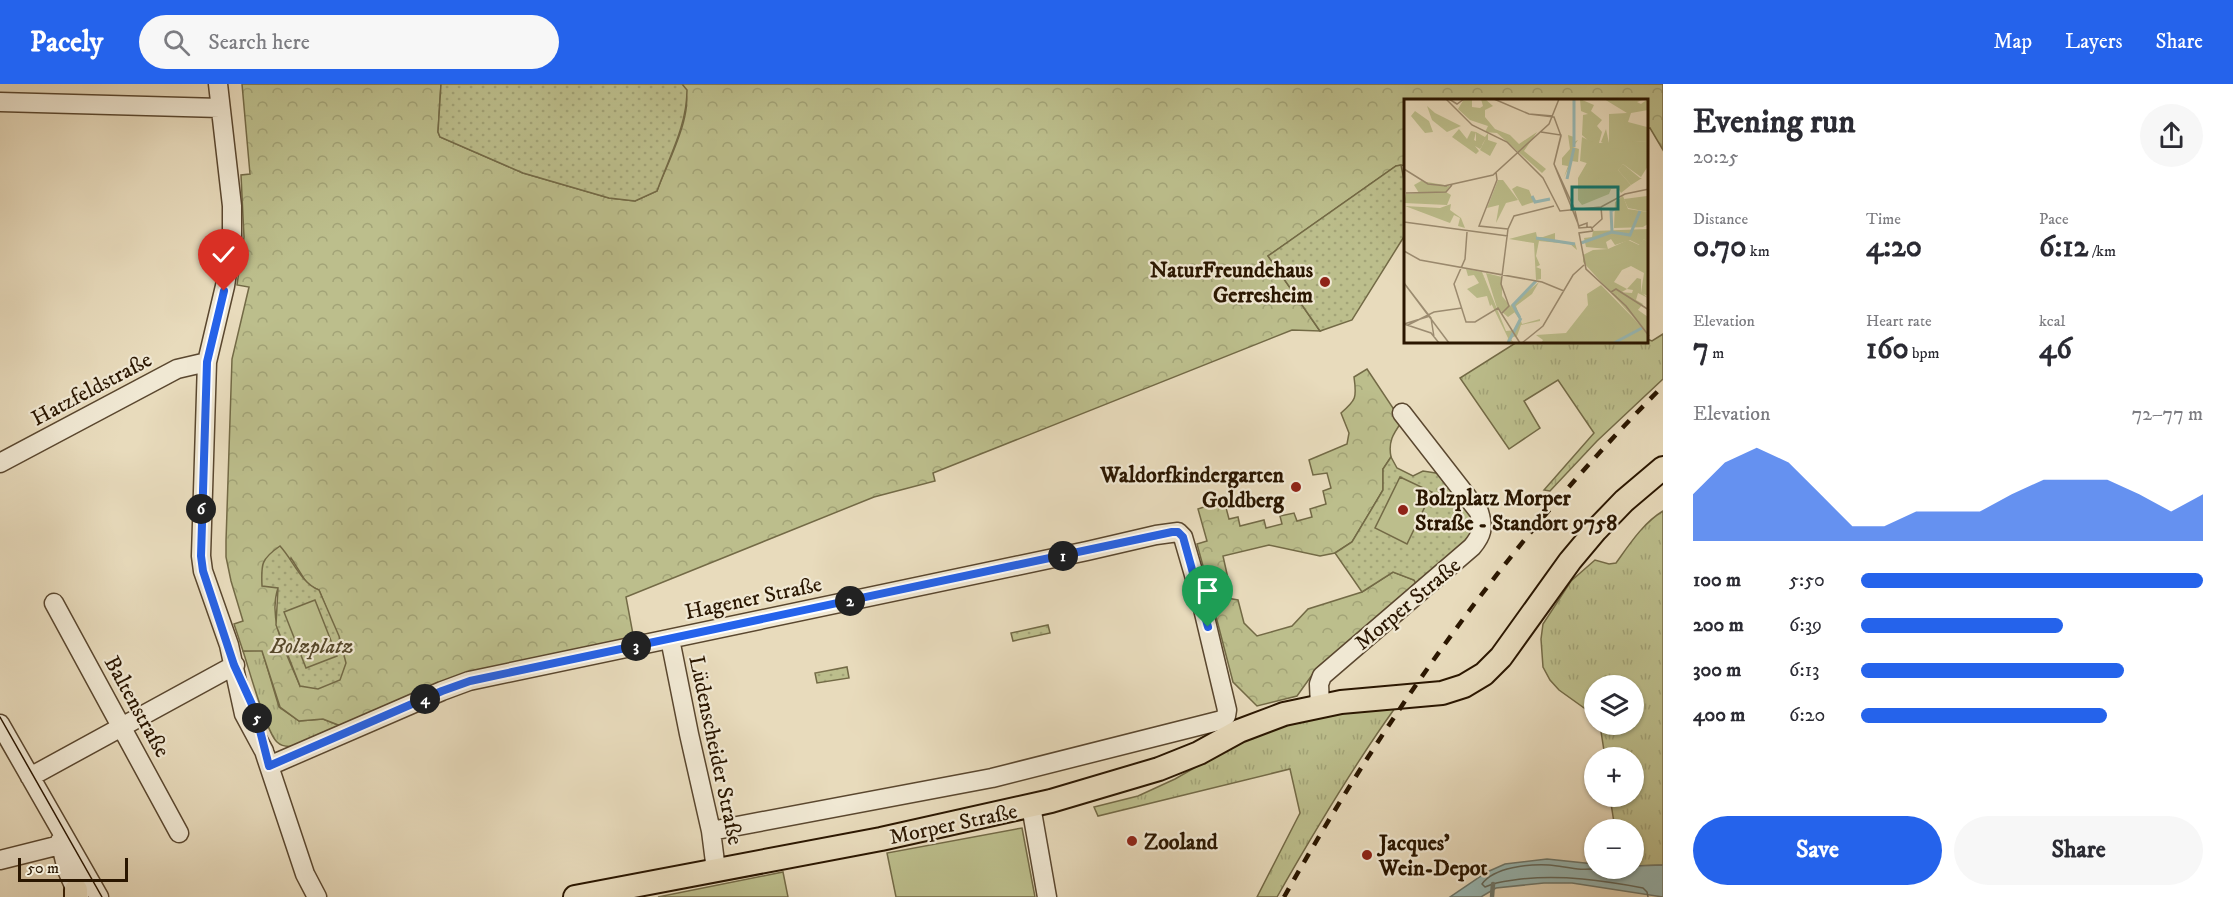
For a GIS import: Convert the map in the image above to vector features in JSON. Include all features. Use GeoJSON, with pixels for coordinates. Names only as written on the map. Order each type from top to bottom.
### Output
{"type":"FeatureCollection","features":[{"type":"Feature","properties":{"kind":"main road","name":"Morper Straße"},"geometry":{"type":"LineString","coordinates":[[575,897],[881,839],[1031,806],[1159,769],[1256,724],[1284,714],[1368,699],[1442,693],[1474,681],[1501,657],[1569,561],[1596,530],[1624,501],[1663,468]]}},
{"type":"Feature","properties":{"kind":"street"},"geometry":{"type":"LineString","coordinates":[[218,84],[232,206],[232,240],[227,277],[207,362],[201,556],[203,571],[234,665],[244,714],[267,758],[305,874],[316,897]]}},
{"type":"Feature","properties":{"kind":"street"},"geometry":{"type":"LineString","coordinates":[[0,102],[220,108]]}},
{"type":"Feature","properties":{"kind":"street","name":"Hatzfeldstraße"},"geometry":{"type":"LineString","coordinates":[[0,463],[177,369],[207,362]]}},
{"type":"Feature","properties":{"kind":"street","name":"Morper Straße"},"geometry":{"type":"LineString","coordinates":[[1320,706],[1318,684],[1322,675],[1472,548],[1482,535],[1483,524],[1479,512],[1402,413]]}},
{"type":"Feature","properties":{"kind":"street","name":"Hagener Straße"},"geometry":{"type":"LineString","coordinates":[[267,758],[470,681],[1178,532],[1183,537],[1191,561],[1226,716]]}},
{"type":"Feature","properties":{"kind":"street","name":"Baltenstraße"},"geometry":{"type":"LineString","coordinates":[[54,603],[179,833]]}},
{"type":"Feature","properties":{"kind":"street","name":"Lüdenscheider Straße"},"geometry":{"type":"LineString","coordinates":[[670,639],[711,831],[716,870]]}},
{"type":"Feature","properties":{"kind":"street"},"geometry":{"type":"LineString","coordinates":[[30,777],[234,665]]}},
{"type":"Feature","properties":{"kind":"street","name":"Morper Straße"},"geometry":{"type":"LineString","coordinates":[[711,831],[992,778],[1211,723],[1222,720],[1226,716]]}},
{"type":"Feature","properties":{"kind":"street"},"geometry":{"type":"LineString","coordinates":[[0,724],[54,819],[64,844],[99,897]]}},
{"type":"Feature","properties":{"kind":"street"},"geometry":{"type":"LineString","coordinates":[[1031,806],[1047,897]]}},
{"type":"Feature","properties":{"kind":"street"},"geometry":{"type":"LineString","coordinates":[[0,860],[64,844]]}},
{"type":"Feature","properties":{"kind":"street"},"geometry":{"type":"LineString","coordinates":[[64,844],[67,870],[77,895]]}},
{"type":"Feature","properties":{"kind":"street"},"geometry":{"type":"LineString","coordinates":[[305,874],[307,897]]}},
{"type":"Feature","properties":{"kind":"green space"},"geometry":{"type":"Polygon","coordinates":[[[242,84],[441,84],[438,132],[440,137],[523,173],[609,198],[635,201],[657,191],[673,152],[684,121],[686,107],[686,94],[682,84],[1663,84],[1663,150],[1650,128],[1648,129],[1648,99],[1404,99],[1404,165],[1396,166],[1268,256],[1320,331],[1292,330],[933,473],[935,481],[874,497],[626,597],[635,645],[514,669],[346,728],[323,719],[299,721],[280,707],[262,651],[243,651],[234,624],[243,621],[226,557],[232,359],[249,287],[237,285],[244,237],[241,175],[250,174],[242,84]],[[291,558],[278,588],[275,613],[280,638],[300,686],[330,617],[319,590],[308,585],[291,558]]]}},
{"type":"Feature","properties":{"kind":"green space"},"geometry":{"type":"Polygon","coordinates":[[[441,84],[682,84],[687,90],[681,129],[657,191],[635,201],[609,198],[523,173],[440,137],[438,132],[441,84]]]}},
{"type":"Feature","properties":{"kind":"green space"},"geometry":{"type":"Polygon","coordinates":[[[1401,165],[1404,180],[1404,237],[1352,320],[1320,331],[1268,256],[1396,166],[1401,165]]]}},
{"type":"Feature","properties":{"kind":"green space"},"geometry":{"type":"Polygon","coordinates":[[[1663,334],[1663,379],[1597,441],[1550,491],[1544,490],[1594,433],[1558,380],[1524,401],[1540,428],[1509,449],[1460,378],[1514,344],[1648,344],[1648,339],[1652,341],[1663,334]]]}},
{"type":"Feature","properties":{"kind":"green space"},"geometry":{"type":"Polygon","coordinates":[[[1367,369],[1401,423],[1392,438],[1391,457],[1383,469],[1383,490],[1352,542],[1335,553],[1320,556],[1269,545],[1223,556],[1229,583],[1209,588],[1197,544],[1207,541],[1198,509],[1224,500],[1229,519],[1238,517],[1240,526],[1264,520],[1266,528],[1282,524],[1280,516],[1294,513],[1297,521],[1312,517],[1310,509],[1326,504],[1323,491],[1331,488],[1327,473],[1313,475],[1309,460],[1347,444],[1349,433],[1341,413],[1354,398],[1354,377],[1367,369]]]}},
{"type":"Feature","properties":{"kind":"green space"},"geometry":{"type":"Polygon","coordinates":[[[1391,457],[1397,468],[1413,476],[1423,471],[1442,474],[1475,520],[1473,537],[1418,588],[1414,580],[1393,572],[1362,592],[1335,553],[1352,542],[1383,490],[1383,469],[1391,457]]]}},
{"type":"Feature","properties":{"kind":"green space","name":"Bolzplatz Morper Straße - Standort 9758"},"geometry":{"type":"Polygon","coordinates":[[[1400,477],[1432,492],[1407,544],[1375,528],[1400,477]]]}},
{"type":"Feature","properties":{"kind":"green space"},"geometry":{"type":"Polygon","coordinates":[[[1663,511],[1663,865],[1644,866],[1644,819],[1613,819],[1612,807],[1644,807],[1644,747],[1603,747],[1602,735],[1644,735],[1644,675],[1584,675],[1584,708],[1559,690],[1550,680],[1543,667],[1541,639],[1543,624],[1571,581],[1595,560],[1609,564],[1616,563],[1631,542],[1663,511]]]}},
{"type":"Feature","properties":{"kind":"green space","name":"Bolzplatz"},"geometry":{"type":"Polygon","coordinates":[[[280,546],[302,577],[319,590],[339,636],[346,663],[340,680],[318,689],[300,686],[276,625],[278,588],[262,586],[264,563],[269,555],[280,546]]]}},
{"type":"Feature","properties":{"kind":"green space"},"geometry":{"type":"Polygon","coordinates":[[[1393,572],[1414,580],[1418,588],[1317,668],[1297,696],[1257,706],[1233,682],[1212,601],[1227,598],[1238,600],[1244,623],[1257,636],[1292,626],[1308,609],[1362,592],[1393,572]]]}},
{"type":"Feature","properties":{"kind":"green space"},"geometry":{"type":"Polygon","coordinates":[[[315,600],[337,656],[306,668],[284,612],[315,600]]]}},
{"type":"Feature","properties":{"kind":"green space"},"geometry":{"type":"Polygon","coordinates":[[[1048,625],[1050,633],[1013,641],[1011,633],[1048,625]]]}},
{"type":"Feature","properties":{"kind":"green space"},"geometry":{"type":"Polygon","coordinates":[[[262,650],[279,707],[299,721],[323,719],[346,728],[295,746],[285,746],[277,742],[263,714],[243,651],[262,650]]]}},
{"type":"Feature","properties":{"kind":"green space"},"geometry":{"type":"Polygon","coordinates":[[[847,667],[849,678],[817,683],[815,673],[847,667]]]}},
{"type":"Feature","properties":{"kind":"green space"},"geometry":{"type":"Polygon","coordinates":[[[1395,708],[1334,801],[1277,897],[1257,897],[1300,813],[1290,769],[1098,816],[1094,807],[1138,796],[1175,779],[1238,743],[1325,711],[1395,708]]]}},
{"type":"Feature","properties":{"kind":"green space"},"geometry":{"type":"Polygon","coordinates":[[[1022,828],[1035,897],[896,897],[887,853],[1022,828]]]}},
{"type":"Feature","properties":{"kind":"green space"},"geometry":{"type":"Polygon","coordinates":[[[783,872],[788,897],[658,897],[783,872]]]}},
{"type":"Feature","properties":{"kind":"water"},"geometry":{"type":"Polygon","coordinates":[[[1547,859],[1584,863],[1584,879],[1644,879],[1644,866],[1663,865],[1663,897],[1572,883],[1544,883],[1496,888],[1481,897],[1450,897],[1487,872],[1505,864],[1547,859]]]}},
{"type":"Feature","properties":{"kind":"waterway"},"geometry":{"type":"LineString","coordinates":[[1492,897],[1493,884]]}},
{"type":"Feature","properties":{"kind":"tram line"},"geometry":{"type":"LineString","coordinates":[[0,717],[102,897]]}},
{"type":"Feature","properties":{"kind":"railway"},"geometry":{"type":"LineString","coordinates":[[1284,897],[1366,760],[1456,628],[1555,503],[1663,386]]}},
{"type":"Feature","properties":{"kind":"place","name":"NaturFreundehaus Gerresheim"},"geometry":{"type":"Point","coordinates":[1325,282]}},
{"type":"Feature","properties":{"kind":"place","name":"Waldorfkindergarten Goldberg"},"geometry":{"type":"Point","coordinates":[1296,487]}},
{"type":"Feature","properties":{"kind":"place","name":"Bolzplatz Morper Straße - Standort 9758"},"geometry":{"type":"Point","coordinates":[1403,510]}},
{"type":"Feature","properties":{"kind":"place","name":"Zooland"},"geometry":{"type":"Point","coordinates":[1132,841]}},
{"type":"Feature","properties":{"kind":"place","name":"Jacques’ Wein-Depot"},"geometry":{"type":"Point","coordinates":[1367,855]}},
{"type":"Feature","properties":{"kind":"route"},"geometry":{"type":"LineString","coordinates":[[224,291],[207,362],[201,556],[203,571],[234,665],[255,711],[269,766],[470,681],[1172,532],[1178,532],[1183,537],[1208,627]]}}]}
